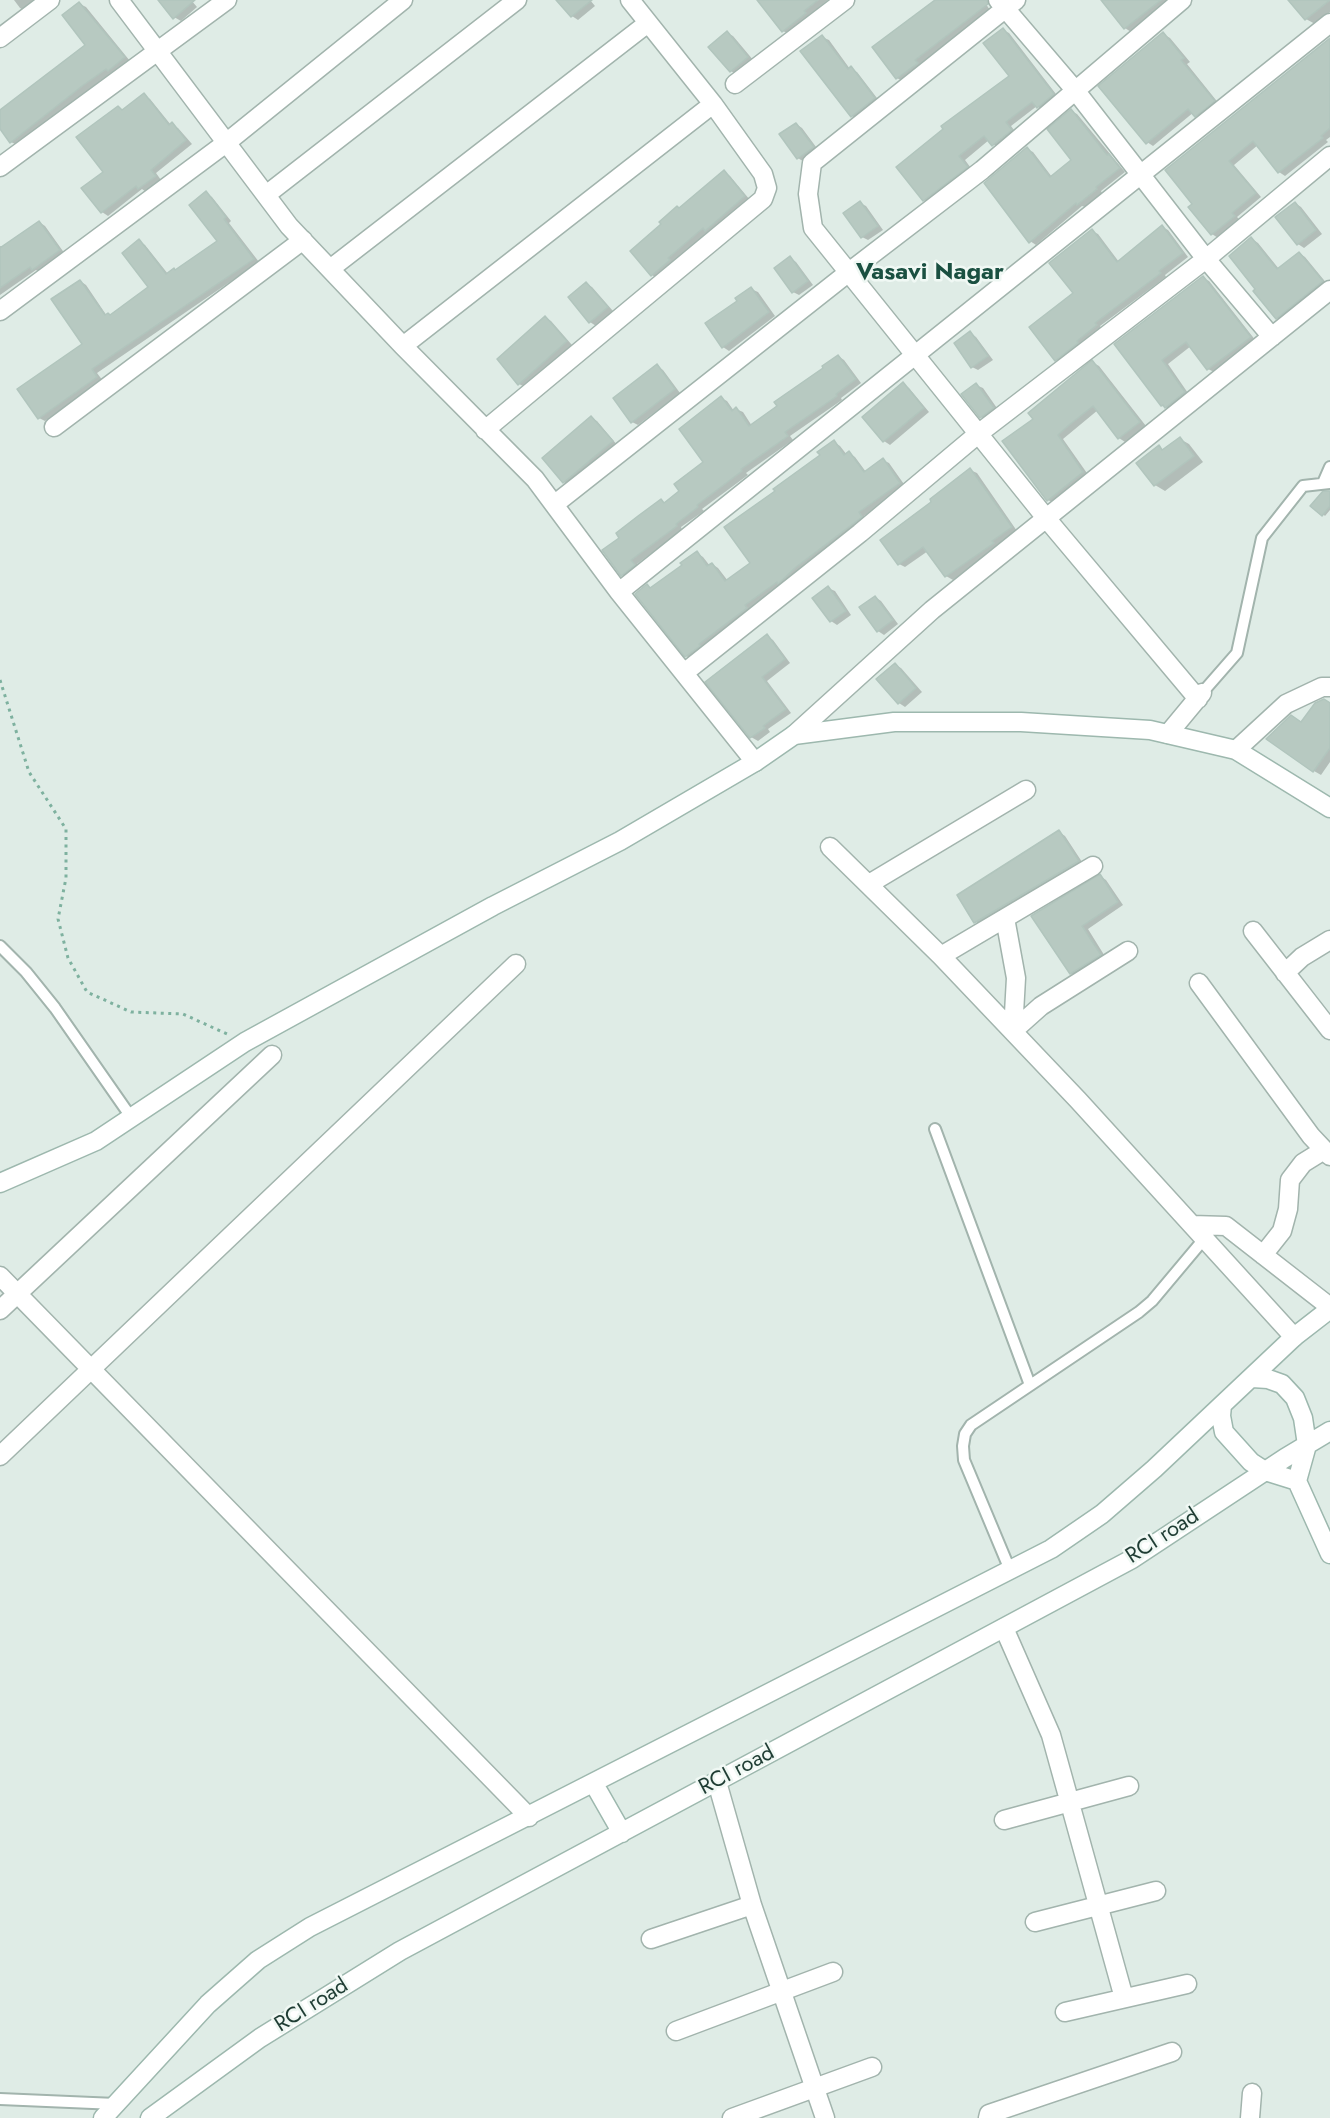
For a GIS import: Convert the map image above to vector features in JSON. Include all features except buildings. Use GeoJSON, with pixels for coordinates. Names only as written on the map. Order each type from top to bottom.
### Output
{"type":"FeatureCollection","features":[{"type":"Feature","properties":{"kind":"street"},"geometry":{"type":"LineString","coordinates":[[0,38],[50,0]]}},
{"type":"Feature","properties":{"kind":"street"},"geometry":{"type":"LineString","coordinates":[[119,0],[226,143],[303,240],[403,346],[535,479],[619,592],[755,762]]}},
{"type":"Feature","properties":{"kind":"street"},"geometry":{"type":"LineString","coordinates":[[0,167],[226,0]]}},
{"type":"Feature","properties":{"kind":"street"},"geometry":{"type":"LineString","coordinates":[[0,311],[226,143],[403,0]]}},
{"type":"Feature","properties":{"kind":"street"},"geometry":{"type":"LineString","coordinates":[[266,195],[518,0]]}},
{"type":"Feature","properties":{"kind":"street"},"geometry":{"type":"LineString","coordinates":[[486,430],[763,199],[767,188],[763,174],[713,104],[630,0]]}},
{"type":"Feature","properties":{"kind":"street"},"geometry":{"type":"LineString","coordinates":[[735,84],[845,0]]}},
{"type":"Feature","properties":{"kind":"street"},"geometry":{"type":"LineString","coordinates":[[555,504],[982,170],[1182,0]]}},
{"type":"Feature","properties":{"kind":"street"},"geometry":{"type":"LineString","coordinates":[[1168,734],[1200,696],[1046,518],[813,228],[808,194],[812,163],[1006,3],[1206,259],[1272,337]]}},
{"type":"Feature","properties":{"kind":"street"},"geometry":{"type":"LineString","coordinates":[[330,269],[648,22]]}},
{"type":"Feature","properties":{"kind":"street"},"geometry":{"type":"LineString","coordinates":[[619,592],[1330,23]]}},
{"type":"Feature","properties":{"kind":"street"},"geometry":{"type":"LineString","coordinates":[[403,346],[713,104]]}},
{"type":"Feature","properties":{"kind":"street"},"geometry":{"type":"LineString","coordinates":[[684,673],[860,533],[978,434],[1206,259],[1330,156]]}},
{"type":"Feature","properties":{"kind":"street"},"geometry":{"type":"LineString","coordinates":[[54,428],[303,240]]}},
{"type":"Feature","properties":{"kind":"street"},"geometry":{"type":"LineString","coordinates":[[0,1183],[96,1141],[245,1042],[493,906],[620,841],[755,762],[794,735],[932,610],[1330,290]]}},
{"type":"Feature","properties":{"kind":"street"},"geometry":{"type":"LineString","coordinates":[[1236,750],[1286,704],[1322,687],[1330,687]]}},
{"type":"Feature","properties":{"kind":"street"},"geometry":{"type":"LineString","coordinates":[[794,735],[894,722],[1021,722],[1150,730],[1236,750],[1330,808]]}},
{"type":"Feature","properties":{"kind":"street"},"geometry":{"type":"LineString","coordinates":[[869,884],[1026,790]]}},
{"type":"Feature","properties":{"kind":"street"},"geometry":{"type":"LineString","coordinates":[[830,847],[941,956],[1013,1031],[1294,1337]]}},
{"type":"Feature","properties":{"kind":"street"},"geometry":{"type":"LineString","coordinates":[[941,956],[1093,866]]}},
{"type":"Feature","properties":{"kind":"street"},"geometry":{"type":"LineString","coordinates":[[1005,918],[1016,978],[1013,1031]]}},
{"type":"Feature","properties":{"kind":"street"},"geometry":{"type":"LineString","coordinates":[[1252,931],[1329,1029]]}},
{"type":"Feature","properties":{"kind":"street"},"geometry":{"type":"LineString","coordinates":[[1285,973],[1302,957],[1330,940]]}},
{"type":"Feature","properties":{"kind":"street"},"geometry":{"type":"LineString","coordinates":[[1013,1031],[1041,1006],[1128,951]]}},
{"type":"Feature","properties":{"kind":"street"},"geometry":{"type":"LineString","coordinates":[[0,1456],[516,964]]}},
{"type":"Feature","properties":{"kind":"street"},"geometry":{"type":"LineString","coordinates":[[1199,982],[1311,1136],[1327,1153],[1303,1163],[1290,1180],[1288,1209],[1282,1231],[1263,1254]]}},
{"type":"Feature","properties":{"kind":"street"},"geometry":{"type":"LineString","coordinates":[[0,1310],[272,1055]]}},
{"type":"Feature","properties":{"kind":"street"},"geometry":{"type":"LineString","coordinates":[[104,2118],[208,2004],[258,1960],[310,1928],[1051,1549],[1102,1514],[1154,1469],[1294,1337],[1330,1308],[1226,1226],[1198,1232]]}},
{"type":"Feature","properties":{"kind":"street"},"geometry":{"type":"LineString","coordinates":[[0,1276],[529,1817]]}},
{"type":"Feature","properties":{"kind":"street"},"geometry":{"type":"LineString","coordinates":[[1252,1378],[1268,1379],[1282,1384],[1295,1398],[1304,1418],[1307,1445],[1298,1481],[1330,1554]]}},
{"type":"Feature","properties":{"kind":"street"},"geometry":{"type":"LineString","coordinates":[[1221,1406],[1224,1431],[1251,1462],[1265,1471],[1298,1481]]}},
{"type":"Feature","properties":{"kind":"street","name":"RCI road"},"geometry":{"type":"LineString","coordinates":[[150,2118],[260,2038],[400,1951],[1132,1558],[1330,1431]]}},
{"type":"Feature","properties":{"kind":"street"},"geometry":{"type":"LineString","coordinates":[[1005,1628],[1051,1735],[1124,1998]]}},
{"type":"Feature","properties":{"kind":"street"},"geometry":{"type":"LineString","coordinates":[[717,1782],[752,1905],[825,2118]]}},
{"type":"Feature","properties":{"kind":"street"},"geometry":{"type":"LineString","coordinates":[[594,1784],[622,1833]]}},
{"type":"Feature","properties":{"kind":"street"},"geometry":{"type":"LineString","coordinates":[[1004,1820],[1129,1786]]}},
{"type":"Feature","properties":{"kind":"street"},"geometry":{"type":"LineString","coordinates":[[1035,1922],[1156,1891]]}},
{"type":"Feature","properties":{"kind":"street"},"geometry":{"type":"LineString","coordinates":[[651,1939],[752,1905]]}},
{"type":"Feature","properties":{"kind":"street"},"geometry":{"type":"LineString","coordinates":[[676,2031],[833,1972]]}},
{"type":"Feature","properties":{"kind":"street"},"geometry":{"type":"LineString","coordinates":[[1065,2012],[1186,1983]]}},
{"type":"Feature","properties":{"kind":"street"},"geometry":{"type":"LineString","coordinates":[[988,2118],[989,2114],[1172,2052]]}},
{"type":"Feature","properties":{"kind":"street"},"geometry":{"type":"LineString","coordinates":[[732,2118],[873,2067]]}},
{"type":"Feature","properties":{"kind":"street"},"geometry":{"type":"LineString","coordinates":[[1250,2118],[1252,2093]]}},
{"type":"Feature","properties":{"kind":"lane"},"geometry":{"type":"LineString","coordinates":[[1200,696],[1237,652],[1262,538],[1303,486],[1326,483],[1330,467]]}},
{"type":"Feature","properties":{"kind":"lane"},"geometry":{"type":"LineString","coordinates":[[0,946],[31,978],[55,1008],[131,1118]]}},
{"type":"Feature","properties":{"kind":"lane"},"geometry":{"type":"LineString","coordinates":[[935,1129],[1030,1385]]}},
{"type":"Feature","properties":{"kind":"lane"},"geometry":{"type":"LineString","coordinates":[[1010,1570],[964,1460],[965,1434],[971,1425],[1152,1301],[1198,1232]]}},
{"type":"Feature","properties":{"kind":"lane"},"geometry":{"type":"LineString","coordinates":[[0,2099],[116,2104]]}},
{"type":"Feature","properties":{"kind":"path"},"geometry":{"type":"LineString","coordinates":[[0,680],[29,772],[66,829],[66,878],[58,919],[68,958],[87,992],[131,1012],[183,1014],[245,1042]]}},
{"type":"Feature","properties":{"kind":"district","name":"Vasavi Nagar"},"geometry":{"type":"Point","coordinates":[930,273]}}]}
